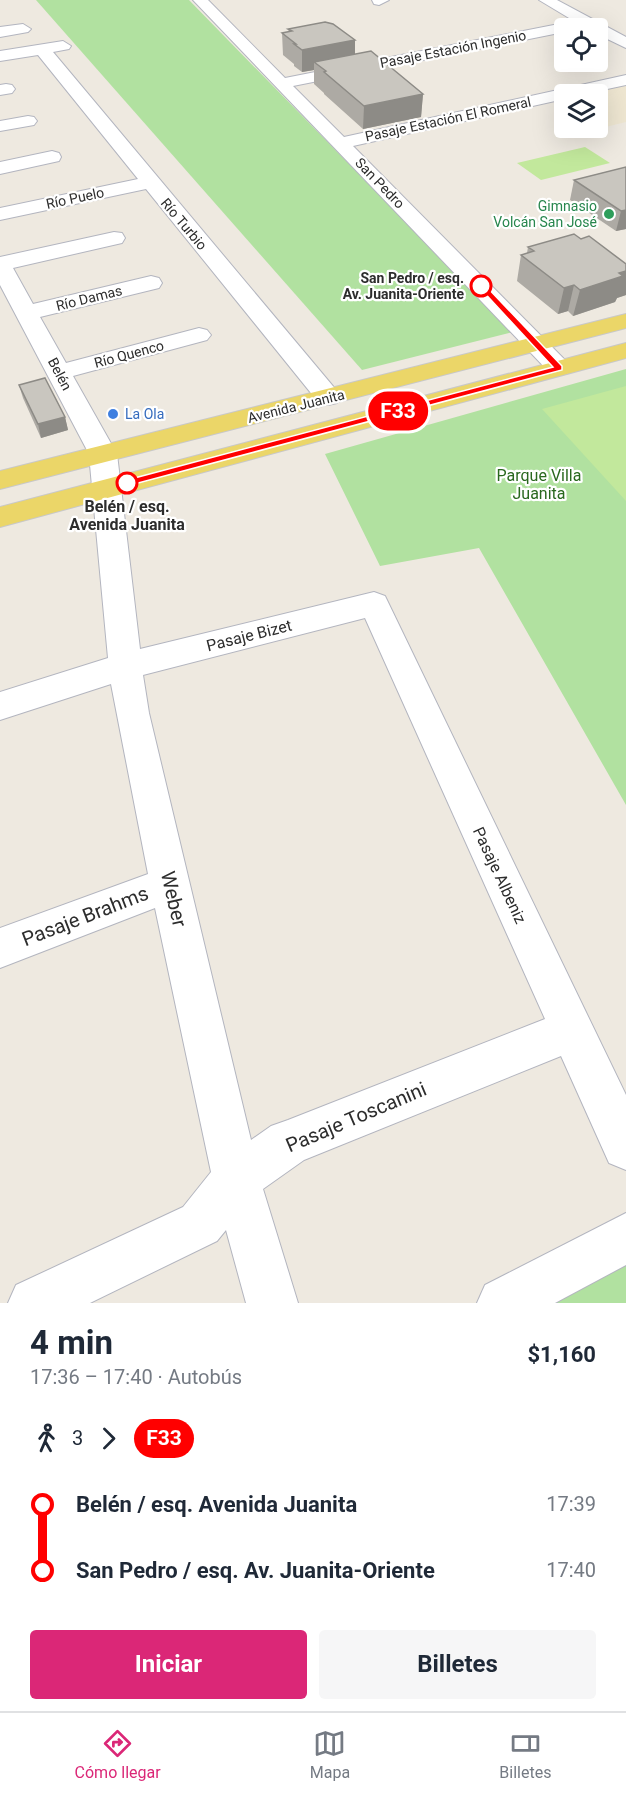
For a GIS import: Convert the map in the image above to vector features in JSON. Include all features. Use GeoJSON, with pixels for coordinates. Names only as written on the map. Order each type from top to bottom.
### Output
{"type":"FeatureCollection","features":[{"type":"Feature","properties":{"kind":"main road","name":"Avenida Juanita"},"geometry":{"type":"LineString","coordinates":[[0,517],[104,471],[328,397],[626,321]]}},
{"type":"Feature","properties":{"kind":"main road","name":"Avenida Juanita"},"geometry":{"type":"LineString","coordinates":[[0,480],[104,471],[559,368],[626,350]]}},
{"type":"Feature","properties":{"kind":"street","name":"San Pedro"},"geometry":{"type":"LineString","coordinates":[[200,0],[559,368]]}},
{"type":"Feature","properties":{"kind":"street"},"geometry":{"type":"LineString","coordinates":[[546,0],[580,18]]}},
{"type":"Feature","properties":{"kind":"street","name":"Pasaje Estación Ingenio"},"geometry":{"type":"LineString","coordinates":[[608,25],[626,24]]}},
{"type":"Feature","properties":{"kind":"street"},"geometry":{"type":"LineString","coordinates":[[0,32],[23,28]]}},
{"type":"Feature","properties":{"kind":"street","name":"Pasaje Estación Ingenio"},"geometry":{"type":"LineString","coordinates":[[283,83],[554,33]]}},
{"type":"Feature","properties":{"kind":"street"},"geometry":{"type":"LineString","coordinates":[[608,33],[626,43]]}},
{"type":"Feature","properties":{"kind":"street"},"geometry":{"type":"LineString","coordinates":[[0,56],[68,45]]}},
{"type":"Feature","properties":{"kind":"street","name":"Río Turbio"},"geometry":{"type":"LineString","coordinates":[[42,49],[328,397]]}},
{"type":"Feature","properties":{"kind":"street","name":"Pasaje Estación El Romeral"},"geometry":{"type":"LineString","coordinates":[[341,143],[626,80]]}},
{"type":"Feature","properties":{"kind":"street"},"geometry":{"type":"LineString","coordinates":[[0,126],[28,121]]}},
{"type":"Feature","properties":{"kind":"street"},"geometry":{"type":"LineString","coordinates":[[0,168],[52,157]]}},
{"type":"Feature","properties":{"kind":"street","name":"Río Puelo"},"geometry":{"type":"LineString","coordinates":[[0,214],[150,182]]}},
{"type":"Feature","properties":{"kind":"street"},"geometry":{"type":"LineString","coordinates":[[0,264],[114,238]]}},
{"type":"Feature","properties":{"kind":"street","name":"Belén"},"geometry":{"type":"LineString","coordinates":[[0,264],[59,372],[104,471]]}},
{"type":"Feature","properties":{"kind":"street","name":"Río Damas"},"geometry":{"type":"LineString","coordinates":[[27,313],[151,283]]}},
{"type":"Feature","properties":{"kind":"street","name":"Río Quenco"},"geometry":{"type":"LineString","coordinates":[[59,372],[200,335]]}},
{"type":"Feature","properties":{"kind":"street","name":"Weber"},"geometry":{"type":"LineString","coordinates":[[104,471],[132,713],[236,1179],[272,1303]]}},
{"type":"Feature","properties":{"kind":"street","name":"Pasaje Bizet"},"geometry":{"type":"LineString","coordinates":[[0,706],[125,666],[374,604]]}},
{"type":"Feature","properties":{"kind":"street","name":"Pasaje Albeniz"},"geometry":{"type":"LineString","coordinates":[[374,604],[626,1146]]}},
{"type":"Feature","properties":{"kind":"street","name":"Pasaje Brahms"},"geometry":{"type":"LineString","coordinates":[[0,948],[171,885]]}},
{"type":"Feature","properties":{"kind":"street","name":"Pasaje Toscanini"},"geometry":{"type":"LineString","coordinates":[[34,1303],[200,1224],[236,1179],[288,1143],[572,1030]]}},
{"type":"Feature","properties":{"kind":"street"},"geometry":{"type":"LineString","coordinates":[[503,1303],[626,1238]]}},
{"type":"Feature","properties":{"kind":"shaded area"},"geometry":{"type":"Polygon","coordinates":[[[626,85],[626,122],[608,126],[608,89],[626,85]]]}},
{"type":"Feature","properties":{"kind":"green space"},"geometry":{"type":"Polygon","coordinates":[[[36,0],[189,0],[513,332],[362,370],[36,0]]]}},
{"type":"Feature","properties":{"kind":"green space"},"geometry":{"type":"Polygon","coordinates":[[[585,147],[610,163],[541,180],[517,163],[585,147]]]}},
{"type":"Feature","properties":{"kind":"green space","name":"Parque Villa Juanita"},"geometry":{"type":"Polygon","coordinates":[[[626,369],[626,805],[479,548],[380,566],[325,454],[626,369]]]}},
{"type":"Feature","properties":{"kind":"green space"},"geometry":{"type":"Polygon","coordinates":[[[626,386],[626,501],[542,409],[626,386]]]}},
{"type":"Feature","properties":{"kind":"green space"},"geometry":{"type":"Polygon","coordinates":[[[626,1255],[626,1303],[538,1303],[626,1255]]]}},
{"type":"Feature","properties":{"kind":"building"},"geometry":{"type":"Polygon","coordinates":[[[325,22],[333,24],[355,40],[302,50],[282,33],[292,31],[288,29],[325,22]]]}},
{"type":"Feature","properties":{"kind":"building"},"geometry":{"type":"Polygon","coordinates":[[[371,51],[423,94],[364,106],[314,62],[371,51]]]}},
{"type":"Feature","properties":{"kind":"building"},"geometry":{"type":"Polygon","coordinates":[[[626,167],[626,210],[621,211],[574,180],[626,167]]]}},
{"type":"Feature","properties":{"kind":"building"},"geometry":{"type":"Polygon","coordinates":[[[574,234],[581,239],[589,236],[626,264],[626,271],[619,273],[623,276],[580,290],[574,285],[564,288],[521,255],[534,251],[528,247],[574,234]]]}},
{"type":"Feature","properties":{"kind":"building"},"geometry":{"type":"Polygon","coordinates":[[[45,378],[65,417],[38,424],[19,385],[45,378]]]}},
{"type":"Feature","properties":{"kind":"bus line","name":"F33"},"geometry":{"type":"LineString","coordinates":[[127,483],[559,368],[481,286]]}},
{"type":"Feature","properties":{"kind":"place","name":"Gimnasio Volcán San José"},"geometry":{"type":"Point","coordinates":[609,214]}},
{"type":"Feature","properties":{"kind":"place","name":"San Pedro / esq. Av. Juanita-Oriente"},"geometry":{"type":"Point","coordinates":[481,286]}},
{"type":"Feature","properties":{"kind":"place","name":"La Ola"},"geometry":{"type":"Point","coordinates":[113,414]}},
{"type":"Feature","properties":{"kind":"place","name":"Belén / esq. Avenida Juanita"},"geometry":{"type":"Point","coordinates":[127,483]}}]}
